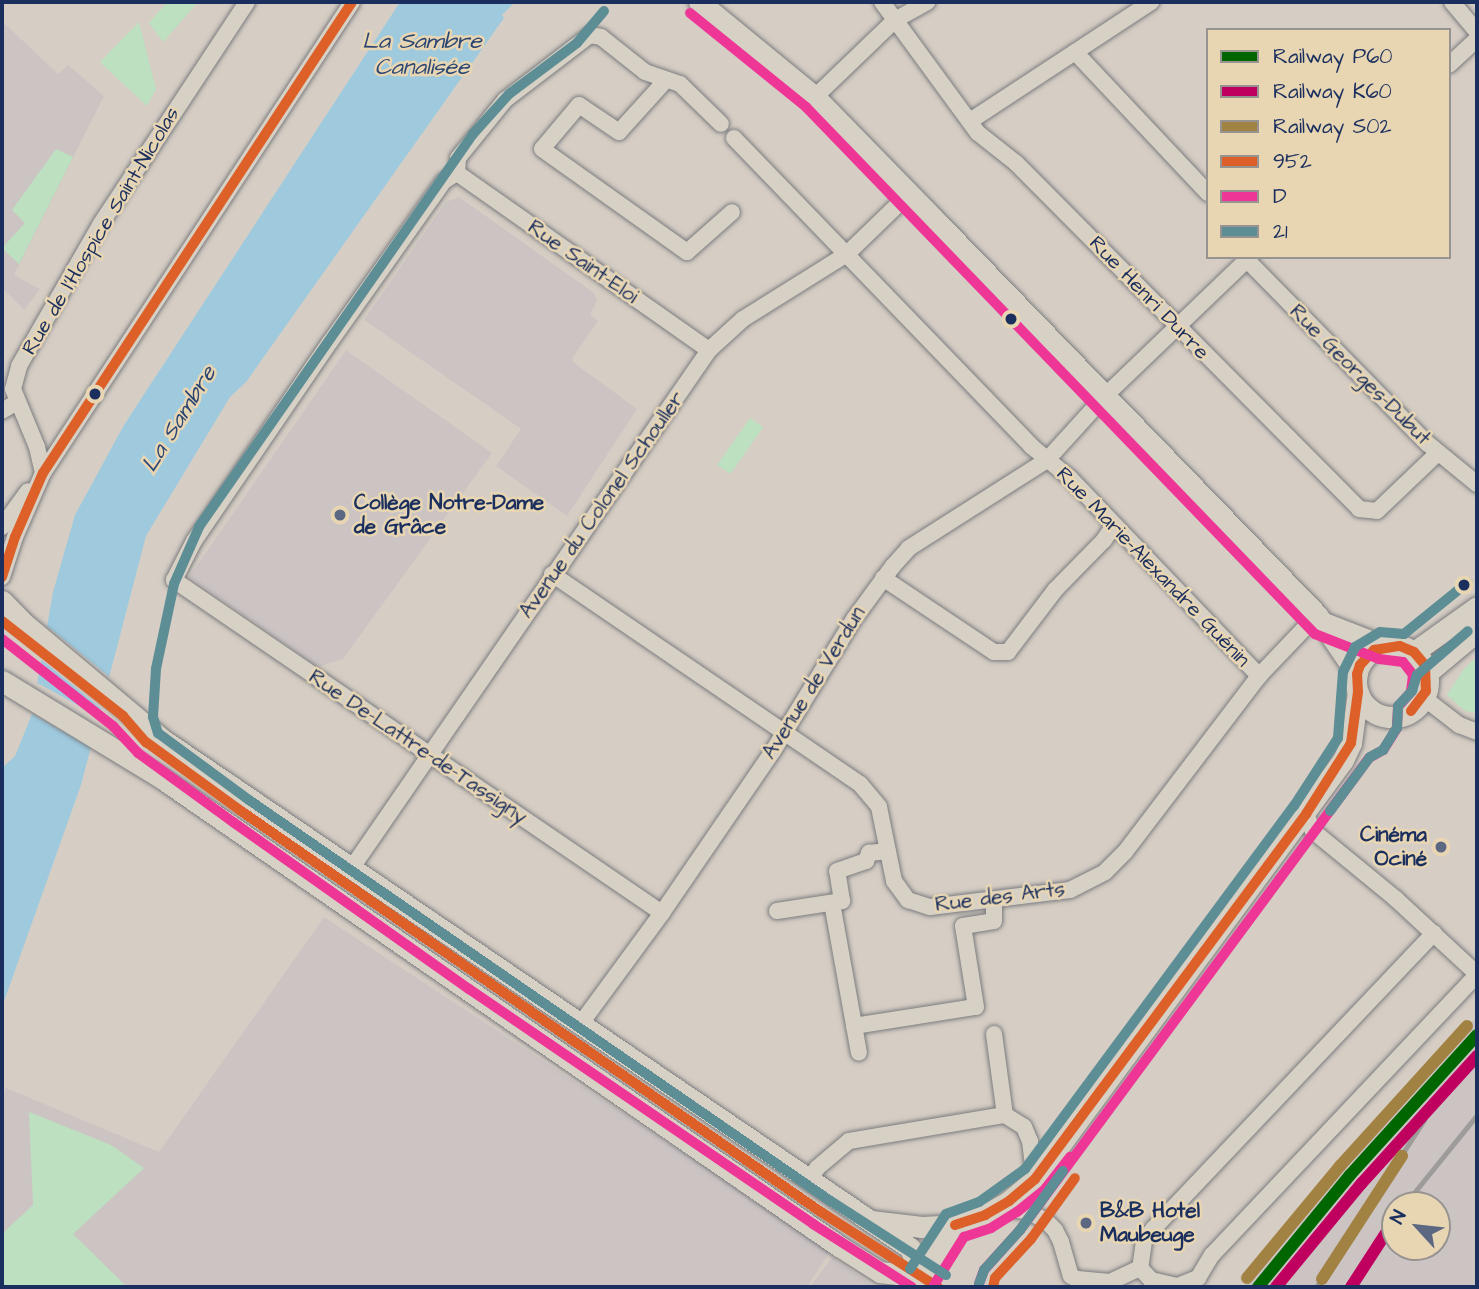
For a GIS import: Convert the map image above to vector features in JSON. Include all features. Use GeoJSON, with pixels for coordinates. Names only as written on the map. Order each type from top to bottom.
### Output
{"type":"FeatureCollection","features":[{"type":"Feature","properties":{"kind":"main road"},"geometry":{"type":"LineString","coordinates":[[699,2],[815,97],[1320,619],[1371,710],[1382,715],[1402,715],[1411,711],[1424,698],[1427,673],[1414,652],[1400,646],[1383,646],[1320,619]]}},
{"type":"Feature","properties":{"kind":"main road"},"geometry":{"type":"LineString","coordinates":[[2,602],[163,740],[579,1026],[809,1181],[876,1221],[910,1248],[922,1277]]}},
{"type":"Feature","properties":{"kind":"main road"},"geometry":{"type":"LineString","coordinates":[[1414,652],[1477,607]]}},
{"type":"Feature","properties":{"kind":"main road"},"geometry":{"type":"LineString","coordinates":[[1427,673],[1477,631]]}},
{"type":"Feature","properties":{"kind":"main road"},"geometry":{"type":"LineString","coordinates":[[1351,743],[1358,683],[1366,656],[1383,646]]}},
{"type":"Feature","properties":{"kind":"main road"},"geometry":{"type":"LineString","coordinates":[[2,681],[117,749],[839,1246],[880,1272],[922,1277]]}},
{"type":"Feature","properties":{"kind":"main road"},"geometry":{"type":"LineString","coordinates":[[876,1221],[922,1227],[955,1225],[998,1208],[1035,1179],[1306,814],[1351,743],[1382,715]]}},
{"type":"Feature","properties":{"kind":"main road"},"geometry":{"type":"LineString","coordinates":[[922,1277],[955,1225]]}},
{"type":"Feature","properties":{"kind":"street","name":"Rue de l'Hospice Saint-Nicolas"},"geometry":{"type":"LineString","coordinates":[[43,473],[37,447],[17,402],[14,379],[32,341],[100,225],[247,2]]}},
{"type":"Feature","properties":{"kind":"street"},"geometry":{"type":"LineString","coordinates":[[2,527],[43,473],[352,2]]}},
{"type":"Feature","properties":{"kind":"street","name":"Rue Henri Durre"},"geometry":{"type":"LineString","coordinates":[[882,2],[990,145],[1016,163],[1359,509],[1377,511],[1438,453]]}},
{"type":"Feature","properties":{"kind":"street"},"geometry":{"type":"LineString","coordinates":[[815,97],[895,20],[927,2]]}},
{"type":"Feature","properties":{"kind":"street"},"geometry":{"type":"LineString","coordinates":[[970,121],[1151,2]]}},
{"type":"Feature","properties":{"kind":"street"},"geometry":{"type":"LineString","coordinates":[[1452,2],[1477,32]]}},
{"type":"Feature","properties":{"kind":"street"},"geometry":{"type":"LineString","coordinates":[[457,173],[458,158],[489,115],[590,35],[601,37],[632,64],[680,84],[721,124]]}},
{"type":"Feature","properties":{"kind":"street"},"geometry":{"type":"LineString","coordinates":[[1451,63],[1477,39]]}},
{"type":"Feature","properties":{"kind":"street"},"geometry":{"type":"LineString","coordinates":[[1075,52],[1206,191]]}},
{"type":"Feature","properties":{"kind":"street"},"geometry":{"type":"LineString","coordinates":[[666,80],[619,132],[579,105],[542,149],[687,252],[732,212]]}},
{"type":"Feature","properties":{"kind":"street","name":"Rue Marie-Alexandre Guénin"},"geometry":{"type":"LineString","coordinates":[[734,138],[1031,446],[1070,478],[1259,676]]}},
{"type":"Feature","properties":{"kind":"street","name":"Rue Saint-Eloi"},"geometry":{"type":"LineString","coordinates":[[457,173],[709,350]]}},
{"type":"Feature","properties":{"kind":"street","name":"Rue De-Lattre-de-Tassigny"},"geometry":{"type":"LineString","coordinates":[[457,173],[444,181],[330,342],[194,541],[174,580],[662,913]]}},
{"type":"Feature","properties":{"kind":"street","name":"Avenue du Colonel Schouller"},"geometry":{"type":"LineString","coordinates":[[351,869],[709,350],[743,319],[847,254],[909,194]]}},
{"type":"Feature","properties":{"kind":"street","name":"Avenue de Verdun"},"geometry":{"type":"LineString","coordinates":[[579,1026],[662,913],[883,578],[909,548],[1047,460],[1105,397],[1249,259]]}},
{"type":"Feature","properties":{"kind":"street","name":"Rue Georges-Dubut"},"geometry":{"type":"LineString","coordinates":[[1249,259],[1438,453],[1477,484]]}},
{"type":"Feature","properties":{"kind":"street"},"geometry":{"type":"LineString","coordinates":[[2,411],[17,402]]}},
{"type":"Feature","properties":{"kind":"street"},"geometry":{"type":"LineString","coordinates":[[2,578],[15,537],[43,473]]}},
{"type":"Feature","properties":{"kind":"street"},"geometry":{"type":"LineString","coordinates":[[883,578],[971,639],[1002,653],[1013,647],[1055,590],[1104,540],[1114,525]]}},
{"type":"Feature","properties":{"kind":"street","name":"Rue des Arts"},"geometry":{"type":"LineString","coordinates":[[552,575],[870,793],[880,807],[894,881],[908,900],[930,907],[1070,890],[1105,872],[1125,852],[1259,676],[1320,619]]}},
{"type":"Feature","properties":{"kind":"street"},"geometry":{"type":"LineString","coordinates":[[1424,698],[1459,725],[1477,732]]}},
{"type":"Feature","properties":{"kind":"street"},"geometry":{"type":"LineString","coordinates":[[1140,1268],[1151,1280],[1163,1285],[1187,1285],[1198,1278],[1212,1255],[1477,975],[1434,933],[1313,831],[1306,814]]}},
{"type":"Feature","properties":{"kind":"street"},"geometry":{"type":"LineString","coordinates":[[777,911],[842,901],[837,871],[866,861],[869,853],[888,850]]}},
{"type":"Feature","properties":{"kind":"street"},"geometry":{"type":"LineString","coordinates":[[854,1026],[976,1007],[963,926],[994,921],[994,901]]}},
{"type":"Feature","properties":{"kind":"street"},"geometry":{"type":"LineString","coordinates":[[832,903],[859,1053]]}},
{"type":"Feature","properties":{"kind":"street"},"geometry":{"type":"LineString","coordinates":[[1140,1268],[1144,1241],[1153,1229],[1434,933]]}},
{"type":"Feature","properties":{"kind":"street"},"geometry":{"type":"LineString","coordinates":[[994,1034],[1005,1115]]}},
{"type":"Feature","properties":{"kind":"street"},"geometry":{"type":"LineString","coordinates":[[809,1181],[817,1168],[849,1141],[1005,1115],[1024,1127],[1030,1141],[1035,1179]]}},
{"type":"Feature","properties":{"kind":"street"},"geometry":{"type":"LineString","coordinates":[[998,1208],[1027,1211],[1045,1220],[1061,1242],[1070,1276],[1083,1282],[1110,1282],[1140,1268]]}},
{"type":"Feature","properties":{"kind":"shaded area"},"geometry":{"type":"Polygon","coordinates":[[[2,21],[58,74],[68,65],[104,96],[14,275],[40,289],[24,310],[2,288],[2,21]]]}},
{"type":"Feature","properties":{"kind":"shaded area"},"geometry":{"type":"Polygon","coordinates":[[[459,197],[594,293],[597,301],[590,315],[598,321],[573,357],[573,362],[637,409],[567,516],[496,466],[521,429],[364,320],[446,202],[459,197]]]}},
{"type":"Feature","properties":{"kind":"shaded area","name":"Collège Notre-Dame de Grâce"},"geometry":{"type":"Polygon","coordinates":[[[346,350],[492,453],[343,659],[318,667],[189,577],[346,350]]]}},
{"type":"Feature","properties":{"kind":"shaded area"},"geometry":{"type":"Polygon","coordinates":[[[324,917],[831,1250],[807,1287],[2,1287],[2,1098],[6,1088],[159,1152],[324,917]]]}},
{"type":"Feature","properties":{"kind":"shaded area"},"geometry":{"type":"Polygon","coordinates":[[[1477,1016],[1477,1287],[1243,1287],[1345,1165],[1477,1016]]]}},
{"type":"Feature","properties":{"kind":"shaded area"},"geometry":{"type":"Polygon","coordinates":[[[832,1257],[875,1287],[810,1287],[832,1257]]]}},
{"type":"Feature","properties":{"kind":"green space"},"geometry":{"type":"Polygon","coordinates":[[[167,2],[198,2],[163,42],[149,23],[167,2]]]}},
{"type":"Feature","properties":{"kind":"green space"},"geometry":{"type":"Polygon","coordinates":[[[139,22],[156,89],[147,106],[100,62],[139,22]]]}},
{"type":"Feature","properties":{"kind":"green space"},"geometry":{"type":"Polygon","coordinates":[[[56,149],[73,157],[19,264],[2,248],[25,223],[12,210],[56,149]]]}},
{"type":"Feature","properties":{"kind":"green space"},"geometry":{"type":"Polygon","coordinates":[[[750,418],[763,427],[730,474],[717,465],[750,418]]]}},
{"type":"Feature","properties":{"kind":"green space"},"geometry":{"type":"Polygon","coordinates":[[[1477,657],[1477,713],[1465,711],[1447,695],[1464,669],[1477,657]]]}},
{"type":"Feature","properties":{"kind":"green space"},"geometry":{"type":"Polygon","coordinates":[[[29,1112],[111,1145],[144,1168],[73,1234],[127,1287],[2,1287],[2,1234],[33,1205],[29,1112]]]}},
{"type":"Feature","properties":{"kind":"water","name":"La Sambre Canalisée"},"geometry":{"type":"Polygon","coordinates":[[[400,2],[515,2],[502,15],[504,18],[246,382],[230,397],[146,536],[81,785],[2,1007],[2,768],[15,756],[32,714],[53,592],[75,515],[124,425],[400,2]]]}},
{"type":"Feature","properties":{"kind":"pier"},"geometry":{"type":"Polygon","coordinates":[[[43,623],[111,678],[103,710],[38,657],[43,623]]]}},
{"type":"Feature","properties":{"kind":"pier"},"geometry":{"type":"Polygon","coordinates":[[[34,681],[101,718],[94,749],[29,712],[34,681]]]}},
{"type":"Feature","properties":{"kind":"railway"},"geometry":{"type":"LineString","coordinates":[[1415,1191],[1477,1115]]}},
{"type":"Feature","properties":{"kind":"railway"},"geometry":{"type":"LineString","coordinates":[[1316,1287],[1424,1120]]}},
{"type":"Feature","properties":{"kind":"railway"},"geometry":{"type":"LineString","coordinates":[[1352,1287],[1381,1240]]}},
{"type":"Feature","properties":{"kind":"rail line","name":"S02"},"geometry":{"type":"LineString","coordinates":[[1247,1278],[1340,1166],[1467,1026]]}},
{"type":"Feature","properties":{"kind":"rail line","name":"P60"},"geometry":{"type":"LineString","coordinates":[[1258,1287],[1350,1175],[1477,1035]]}},
{"type":"Feature","properties":{"kind":"rail line","name":"K60"},"geometry":{"type":"LineString","coordinates":[[1276,1287],[1361,1184],[1477,1056]]}},
{"type":"Feature","properties":{"kind":"rail line","name":"S02"},"geometry":{"type":"LineString","coordinates":[[1322,1279],[1402,1156]]}},
{"type":"Feature","properties":{"kind":"rail line","name":"K60"},"geometry":{"type":"LineString","coordinates":[[1351,1287],[1381,1241]]}},
{"type":"Feature","properties":{"kind":"transit line","name":"952"},"geometry":{"type":"LineString","coordinates":[[2,577],[15,537],[43,473],[352,2]]}},
{"type":"Feature","properties":{"kind":"transit line","name":"21"},"geometry":{"type":"LineString","coordinates":[[604,11],[577,43],[509,94],[473,134],[199,527],[174,584],[156,669],[153,717],[158,733],[249,800],[829,1200],[946,1275]]}},
{"type":"Feature","properties":{"kind":"transit line","name":"D"},"geometry":{"type":"LineString","coordinates":[[690,13],[806,107],[1315,634],[1379,659],[1403,662],[1413,675],[1411,692],[1398,707],[1397,728],[1383,750],[1369,758],[1020,1230],[984,1270],[979,1284]]}},
{"type":"Feature","properties":{"kind":"transit line","name":"21"},"geometry":{"type":"LineString","coordinates":[[910,1269],[946,1214],[979,1202],[1025,1169],[1294,806],[1338,738],[1343,672],[1355,647],[1380,632],[1404,634],[1468,582]]}},
{"type":"Feature","properties":{"kind":"transit line","name":"952"},"geometry":{"type":"LineString","coordinates":[[2,621],[123,716],[146,742],[241,811],[821,1212],[938,1287]]}},
{"type":"Feature","properties":{"kind":"transit line","name":"21"},"geometry":{"type":"LineString","coordinates":[[1330,811],[1370,757],[1383,750],[1397,728],[1398,706],[1412,691],[1417,675],[1468,631]]}},
{"type":"Feature","properties":{"kind":"transit line","name":"D"},"geometry":{"type":"LineString","coordinates":[[2,639],[113,726],[138,753],[233,822],[469,989],[813,1224],[912,1287]]}},
{"type":"Feature","properties":{"kind":"transit line","name":"952"},"geometry":{"type":"LineString","coordinates":[[955,1225],[985,1215],[1009,1201],[1035,1179],[1306,814],[1351,743],[1358,692],[1357,674],[1360,665],[1374,650],[1400,646],[1414,652],[1425,665],[1426,691],[1411,711]]}},
{"type":"Feature","properties":{"kind":"transit line","name":"D"},"geometry":{"type":"LineString","coordinates":[[934,1285],[964,1237],[991,1228],[1017,1212],[1045,1189],[1070,1157]]}},
{"type":"Feature","properties":{"kind":"transit line","name":"21"},"geometry":{"type":"LineString","coordinates":[[979,1284],[984,1270],[1020,1230],[1063,1171]]}},
{"type":"Feature","properties":{"kind":"transit line","name":"952"},"geometry":{"type":"LineString","coordinates":[[993,1287],[995,1278],[1031,1239],[1075,1178]]}},
{"type":"Feature","properties":{"kind":"place","name":"Collège Notre-Dame de Grâce"},"geometry":{"type":"Point","coordinates":[340,515]}},
{"type":"Feature","properties":{"kind":"place","name":"Cinéma Ociné"},"geometry":{"type":"Point","coordinates":[1441,847]}},
{"type":"Feature","properties":{"kind":"place","name":"B&B Hotel Maubeuge"},"geometry":{"type":"Point","coordinates":[1086,1223]}},
{"type":"Feature","properties":{"kind":"water label","name":"La Sambre"},"geometry":{"type":"Point","coordinates":[179,419]}}]}
